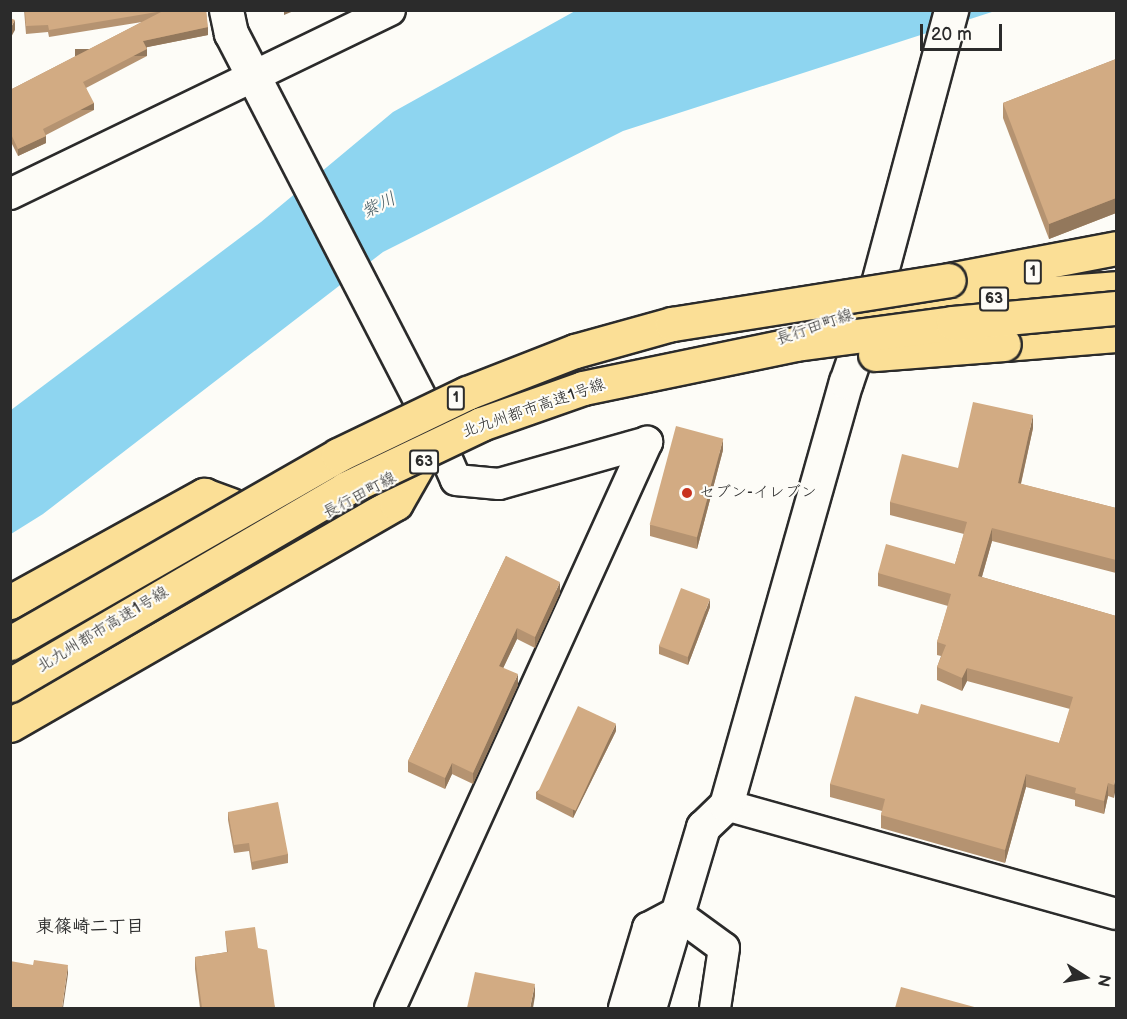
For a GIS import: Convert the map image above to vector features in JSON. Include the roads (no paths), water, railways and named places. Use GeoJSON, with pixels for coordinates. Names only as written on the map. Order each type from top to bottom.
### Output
{"type":"FeatureCollection","features":[{"type":"Feature","properties":{"kind":"main road"},"geometry":{"type":"LineString","coordinates":[[949,280],[1116,248]]}},
{"type":"Feature","properties":{"kind":"main road","name":"1"},"geometry":{"type":"LineString","coordinates":[[10,643],[338,455],[467,393],[575,351],[672,324],[949,280],[1116,263]]}},
{"type":"Feature","properties":{"kind":"main road","name":"長行田町線"},"geometry":{"type":"LineString","coordinates":[[10,628],[231,505],[424,406],[575,339],[694,314],[871,309],[1116,288]]}},
{"type":"Feature","properties":{"kind":"main road","name":"北九州都市高速1号線"},"geometry":{"type":"LineString","coordinates":[[10,685],[345,489],[481,424],[584,388],[784,346],[953,323],[1116,308]]}},
{"type":"Feature","properties":{"kind":"main road","name":"長行田町線"},"geometry":{"type":"LineString","coordinates":[[10,693],[176,595],[430,459],[871,309]]}},
{"type":"Feature","properties":{"kind":"main road"},"geometry":{"type":"LineString","coordinates":[[481,424],[582,397],[800,360],[1116,335]]}},
{"type":"Feature","properties":{"kind":"main road"},"geometry":{"type":"LineString","coordinates":[[10,725],[396,503],[430,459]]}},
{"type":"Feature","properties":{"kind":"main road"},"geometry":{"type":"LineString","coordinates":[[10,602],[204,495],[231,505]]}},
{"type":"Feature","properties":{"kind":"street"},"geometry":{"type":"LineString","coordinates":[[226,10],[231,33],[258,81],[424,406],[430,459],[456,480],[499,484],[646,442],[390,1008]]}},
{"type":"Feature","properties":{"kind":"street"},"geometry":{"type":"LineString","coordinates":[[10,194],[258,81],[390,10]]}},
{"type":"Feature","properties":{"kind":"street"},"geometry":{"type":"LineString","coordinates":[[649,1008],[703,827],[726,805],[846,382],[871,309],[951,10]]}},
{"type":"Feature","properties":{"kind":"street"},"geometry":{"type":"LineString","coordinates":[[726,805],[1116,914]]}},
{"type":"Feature","properties":{"kind":"street"},"geometry":{"type":"LineString","coordinates":[[624,1008],[648,928],[676,913]]}},
{"type":"Feature","properties":{"kind":"street"},"geometry":{"type":"LineString","coordinates":[[676,913],[724,948],[715,1008]]}},
{"type":"Feature","properties":{"kind":"water","name":"紫川"},"geometry":{"type":"Polygon","coordinates":[[[575,11],[995,11],[623,131],[383,252],[43,514],[11,534],[11,410],[261,222],[393,112],[575,11]]]}},
{"type":"Feature","properties":{"kind":"place","name":"セブン-イレブン"},"geometry":{"type":"Point","coordinates":[687,493]}},
{"type":"Feature","properties":{"kind":"district","name":"東篠崎二丁目"},"geometry":{"type":"Point","coordinates":[90,927]}}]}
